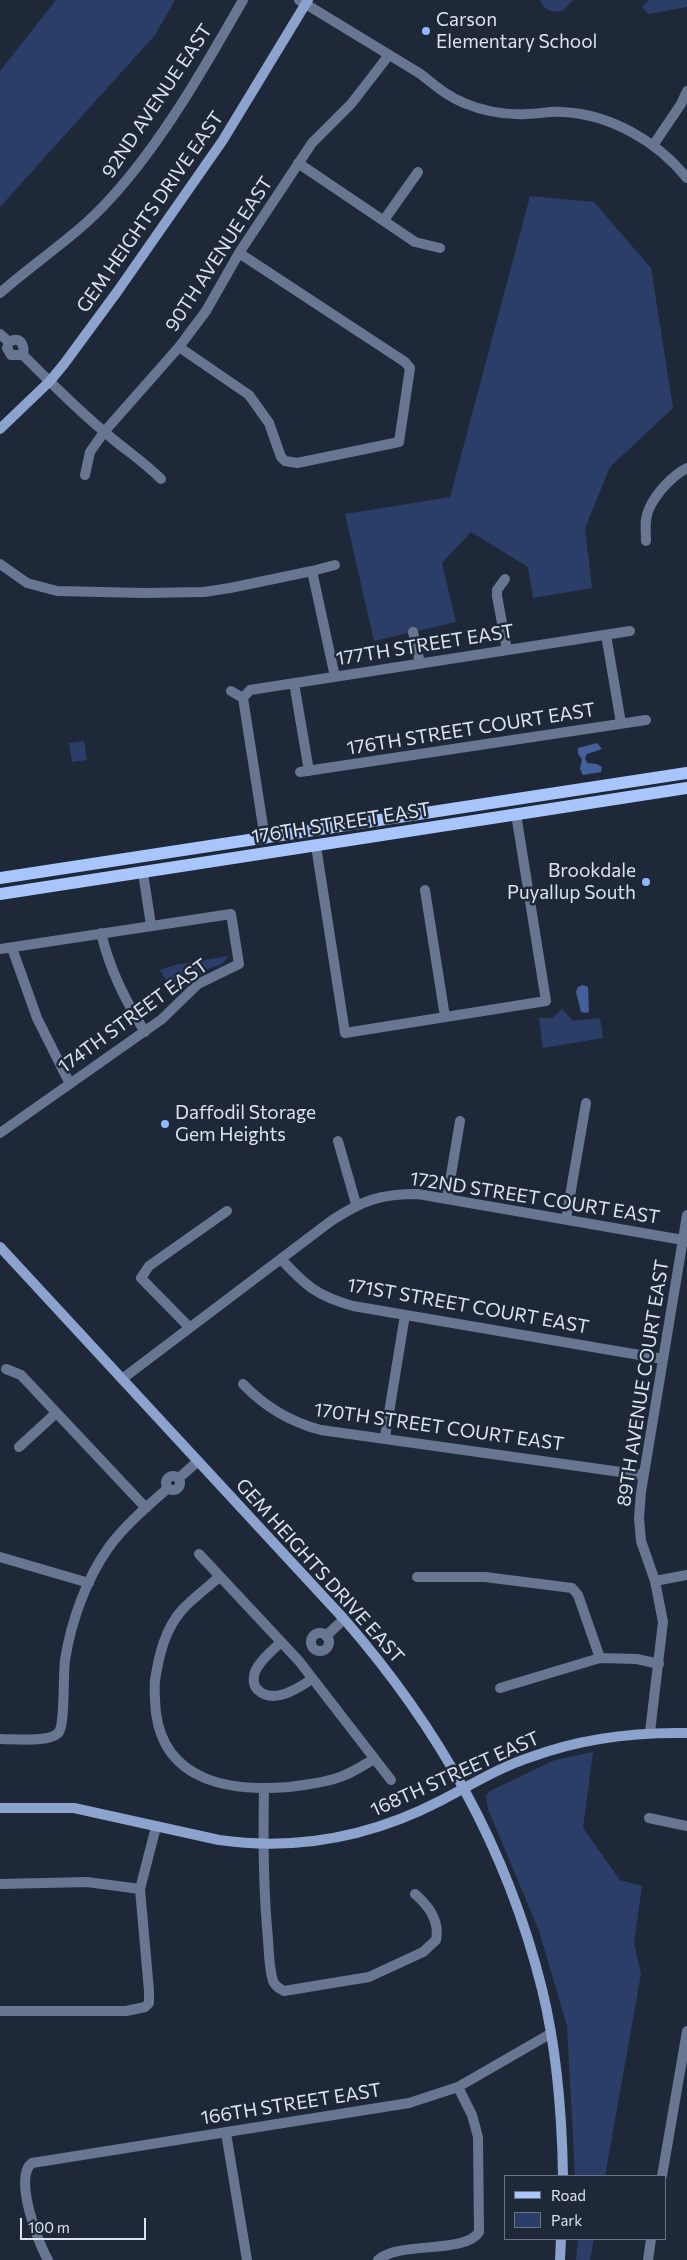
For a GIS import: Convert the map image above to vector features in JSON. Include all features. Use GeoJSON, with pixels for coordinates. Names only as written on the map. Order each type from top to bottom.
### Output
{"type":"FeatureCollection","features":[{"type":"Feature","properties":{"kind":"main road","name":"176TH STREET EAST"},"geometry":{"type":"LineString","coordinates":[[0,878],[687,773]]}},
{"type":"Feature","properties":{"kind":"main road"},"geometry":{"type":"LineString","coordinates":[[518,814],[549,803],[620,792],[624,788],[625,783]]}},
{"type":"Feature","properties":{"kind":"main road","name":"176TH STREET EAST"},"geometry":{"type":"LineString","coordinates":[[0,894],[687,788]]}},
{"type":"Feature","properties":{"kind":"main road"},"geometry":{"type":"LineString","coordinates":[[316,846],[320,838],[406,824],[447,811]]}},
{"type":"Feature","properties":{"kind":"main road"},"geometry":{"type":"LineString","coordinates":[[180,867],[205,857],[262,847],[265,839]]}},
{"type":"Feature","properties":{"kind":"street","name":"92ND AVENUE EAST"},"geometry":{"type":"LineString","coordinates":[[0,293],[96,213],[125,182],[177,108],[243,0]]}},
{"type":"Feature","properties":{"kind":"street"},"geometry":{"type":"LineString","coordinates":[[304,1],[419,73],[444,93],[464,103],[488,110],[518,114],[561,112],[577,114],[624,128],[654,144],[673,161],[687,178]]}},
{"type":"Feature","properties":{"kind":"street","name":"GEM HEIGHTS DRIVE EAST"},"geometry":{"type":"LineString","coordinates":[[0,429],[50,381],[117,292],[223,140],[304,1]]}},
{"type":"Feature","properties":{"kind":"street","name":"90TH AVENUE EAST"},"geometry":{"type":"LineString","coordinates":[[85,475],[90,452],[104,432],[179,347],[206,311],[240,253],[298,163],[324,129],[350,104],[389,55]]}},
{"type":"Feature","properties":{"kind":"street"},"geometry":{"type":"LineString","coordinates":[[654,144],[681,104],[687,91]]}},
{"type":"Feature","properties":{"kind":"street"},"geometry":{"type":"LineString","coordinates":[[298,163],[415,242],[440,248]]}},
{"type":"Feature","properties":{"kind":"street"},"geometry":{"type":"LineString","coordinates":[[384,220],[418,172]]}},
{"type":"Feature","properties":{"kind":"street"},"geometry":{"type":"LineString","coordinates":[[179,347],[249,395],[269,423],[281,457],[285,462],[297,463],[398,442],[411,374],[410,368],[405,362],[240,253]]}},
{"type":"Feature","properties":{"kind":"street"},"geometry":{"type":"LineString","coordinates":[[0,334],[9,342],[15,339],[19,340],[24,346],[23,355],[104,432],[148,465],[161,480]]}},
{"type":"Feature","properties":{"kind":"street"},"geometry":{"type":"LineString","coordinates":[[646,541],[648,509],[671,480],[687,468]]}},
{"type":"Feature","properties":{"kind":"street"},"geometry":{"type":"LineString","coordinates":[[0,564],[27,582],[44,589],[67,593],[204,592],[312,572],[335,564]]}},
{"type":"Feature","properties":{"kind":"street"},"geometry":{"type":"LineString","coordinates":[[312,572],[335,677]]}},
{"type":"Feature","properties":{"kind":"street"},"geometry":{"type":"LineString","coordinates":[[505,578],[497,590],[497,596],[507,650]]}},
{"type":"Feature","properties":{"kind":"street","name":"177TH STREET EAST"},"geometry":{"type":"LineString","coordinates":[[243,698],[250,690],[420,662],[630,631]]}},
{"type":"Feature","properties":{"kind":"street"},"geometry":{"type":"LineString","coordinates":[[413,632],[420,662]]}},
{"type":"Feature","properties":{"kind":"street"},"geometry":{"type":"LineString","coordinates":[[606,635],[621,724]]}},
{"type":"Feature","properties":{"kind":"street","name":"176TH STREET COURT EAST"},"geometry":{"type":"LineString","coordinates":[[294,683],[304,772],[646,720]]}},
{"type":"Feature","properties":{"kind":"street"},"geometry":{"type":"LineString","coordinates":[[231,691],[243,698],[265,839]]}},
{"type":"Feature","properties":{"kind":"street"},"geometry":{"type":"LineString","coordinates":[[316,846],[345,1032],[546,1001],[518,814]]}},
{"type":"Feature","properties":{"kind":"street"},"geometry":{"type":"LineString","coordinates":[[0,949],[151,925],[143,872]]}},
{"type":"Feature","properties":{"kind":"street"},"geometry":{"type":"LineString","coordinates":[[425,890],[445,1017]]}},
{"type":"Feature","properties":{"kind":"street","name":"174TH STREET EAST"},"geometry":{"type":"LineString","coordinates":[[0,1133],[145,1032],[162,1019],[198,984],[239,964],[231,914],[151,925]]}},
{"type":"Feature","properties":{"kind":"street"},"geometry":{"type":"LineString","coordinates":[[101,933],[108,960],[122,993],[145,1032]]}},
{"type":"Feature","properties":{"kind":"street"},"geometry":{"type":"LineString","coordinates":[[12,948],[37,1018],[70,1084]]}},
{"type":"Feature","properties":{"kind":"street"},"geometry":{"type":"LineString","coordinates":[[566,1219],[586,1103]]}},
{"type":"Feature","properties":{"kind":"street"},"geometry":{"type":"LineString","coordinates":[[448,1199],[460,1121]]}},
{"type":"Feature","properties":{"kind":"street"},"geometry":{"type":"LineString","coordinates":[[338,1141],[356,1204]]}},
{"type":"Feature","properties":{"kind":"street","name":"172ND STREET COURT EAST"},"geometry":{"type":"LineString","coordinates":[[281,1260],[356,1204],[380,1197],[400,1194],[418,1194],[683,1240]]}},
{"type":"Feature","properties":{"kind":"street"},"geometry":{"type":"LineString","coordinates":[[189,1327],[141,1278],[149,1266],[226,1211]]}},
{"type":"Feature","properties":{"kind":"street","name":"89TH AVENUE COURT EAST"},"geometry":{"type":"LineString","coordinates":[[650,1732],[663,1622],[655,1581],[645,1553],[640,1530],[642,1475],[687,1215]]}},
{"type":"Feature","properties":{"kind":"street","name":"GEM HEIGHTS DRIVE EAST"},"geometry":{"type":"LineString","coordinates":[[0,1247],[17,1268],[344,1619],[366,1644],[422,1718],[464,1788],[488,1837],[516,1902],[542,1989],[550,2034],[561,2114],[564,2175]]}},
{"type":"Feature","properties":{"kind":"street"},"geometry":{"type":"LineString","coordinates":[[122,1379],[281,1260]]}},
{"type":"Feature","properties":{"kind":"street","name":"171ST STREET COURT EAST"},"geometry":{"type":"LineString","coordinates":[[281,1260],[312,1289],[331,1300],[353,1306],[663,1359]]}},
{"type":"Feature","properties":{"kind":"street"},"geometry":{"type":"LineString","coordinates":[[385,1437],[405,1315]]}},
{"type":"Feature","properties":{"kind":"street"},"geometry":{"type":"LineString","coordinates":[[6,1370],[21,1376],[146,1508]]}},
{"type":"Feature","properties":{"kind":"street","name":"170TH STREET COURT EAST"},"geometry":{"type":"LineString","coordinates":[[243,1384],[257,1399],[272,1409],[308,1426],[642,1475]]}},
{"type":"Feature","properties":{"kind":"street"},"geometry":{"type":"LineString","coordinates":[[19,1447],[55,1414]]}},
{"type":"Feature","properties":{"kind":"street"},"geometry":{"type":"LineString","coordinates":[[0,1739],[39,1739],[55,1736],[59,1732],[62,1718],[66,1659],[77,1614],[89,1583],[109,1548],[146,1508],[168,1488],[166,1483],[168,1478],[174,1476],[178,1478],[198,1461]]}},
{"type":"Feature","properties":{"kind":"street"},"geometry":{"type":"LineString","coordinates":[[199,1554],[299,1661],[391,1780]]}},
{"type":"Feature","properties":{"kind":"street"},"geometry":{"type":"LineString","coordinates":[[0,1557],[89,1583]]}},
{"type":"Feature","properties":{"kind":"street"},"geometry":{"type":"LineString","coordinates":[[655,1581],[687,1575]]}},
{"type":"Feature","properties":{"kind":"street"},"geometry":{"type":"LineString","coordinates":[[219,1577],[182,1610],[167,1635],[161,1651],[155,1684],[156,1709],[160,1732],[172,1755],[184,1767],[204,1778],[217,1782],[264,1789],[303,1785],[338,1778],[374,1759]]}},
{"type":"Feature","properties":{"kind":"street"},"geometry":{"type":"LineString","coordinates":[[417,1577],[485,1577],[572,1588],[578,1595],[600,1658]]}},
{"type":"Feature","properties":{"kind":"street"},"geometry":{"type":"LineString","coordinates":[[299,1661],[313,1648],[311,1642],[314,1635],[320,1633],[326,1636],[344,1619]]}},
{"type":"Feature","properties":{"kind":"street"},"geometry":{"type":"LineString","coordinates":[[281,1642],[258,1666],[254,1673],[255,1686],[258,1691],[275,1696],[290,1692],[312,1679]]}},
{"type":"Feature","properties":{"kind":"street"},"geometry":{"type":"LineString","coordinates":[[500,1688],[600,1658],[637,1659],[659,1664]]}},
{"type":"Feature","properties":{"kind":"street","name":"168TH STREET EAST"},"geometry":{"type":"LineString","coordinates":[[0,1808],[74,1808],[219,1840],[285,1845],[363,1832],[398,1820],[530,1757],[567,1745],[619,1735],[650,1732],[687,1733]]}},
{"type":"Feature","properties":{"kind":"street"},"geometry":{"type":"LineString","coordinates":[[264,1789],[262,1868],[271,1971],[276,1986],[284,1990],[369,1977],[423,1952],[435,1943],[437,1935],[434,1916],[424,1902],[415,1894]]}},
{"type":"Feature","properties":{"kind":"street"},"geometry":{"type":"LineString","coordinates":[[648,1818],[687,1826]]}},
{"type":"Feature","properties":{"kind":"street"},"geometry":{"type":"LineString","coordinates":[[0,2011],[114,2012],[145,2007],[149,2003],[140,1889],[156,1827]]}},
{"type":"Feature","properties":{"kind":"street"},"geometry":{"type":"LineString","coordinates":[[0,1884],[87,1882],[140,1889]]}},
{"type":"Feature","properties":{"kind":"street"},"geometry":{"type":"LineString","coordinates":[[662,2175],[687,2031]]}},
{"type":"Feature","properties":{"kind":"street","name":"166TH STREET EAST"},"geometry":{"type":"LineString","coordinates":[[48,2260],[32,2221],[24,2178],[26,2170],[32,2163],[409,2103],[458,2087],[550,2034]]}},
{"type":"Feature","properties":{"kind":"street"},"geometry":{"type":"LineString","coordinates":[[378,2260],[385,2255],[398,2252],[468,2241],[479,2232],[478,2137],[472,2115],[458,2087]]}},
{"type":"Feature","properties":{"kind":"street"},"geometry":{"type":"LineString","coordinates":[[226,2133],[246,2260]]}},
{"type":"Feature","properties":{"kind":"street"},"geometry":{"type":"LineString","coordinates":[[560,2260],[562,2240]]}},
{"type":"Feature","properties":{"kind":"street"},"geometry":{"type":"LineString","coordinates":[[648,2260],[652,2240]]}},
{"type":"Feature","properties":{"kind":"green space"},"geometry":{"type":"Polygon","coordinates":[[[56,0],[175,0],[155,35],[0,207],[0,71],[56,0]]]}},
{"type":"Feature","properties":{"kind":"green space"},"geometry":{"type":"Polygon","coordinates":[[[540,0],[573,0],[564,10],[556,12],[547,9],[540,0]]]}},
{"type":"Feature","properties":{"kind":"green space"},"geometry":{"type":"Polygon","coordinates":[[[649,0],[687,0],[687,7],[648,14],[642,7],[649,0]]]}},
{"type":"Feature","properties":{"kind":"green space"},"geometry":{"type":"Polygon","coordinates":[[[530,196],[594,202],[651,268],[673,408],[610,467],[585,528],[592,588],[533,598],[528,567],[471,532],[442,563],[456,622],[374,641],[345,514],[450,497],[530,196]]]}},
{"type":"Feature","properties":{"kind":"green space"},"geometry":{"type":"Polygon","coordinates":[[[84,741],[87,760],[72,762],[69,743],[84,741]]]}},
{"type":"Feature","properties":{"kind":"green space"},"geometry":{"type":"Polygon","coordinates":[[[229,956],[222,964],[208,969],[174,994],[160,970],[175,965],[229,956]]]}},
{"type":"Feature","properties":{"kind":"green space"},"geometry":{"type":"Polygon","coordinates":[[[562,1009],[573,1021],[600,1018],[603,1038],[543,1048],[539,1018],[552,1018],[562,1009]]]}},
{"type":"Feature","properties":{"kind":"green space"},"geometry":{"type":"Polygon","coordinates":[[[593,1752],[583,1828],[620,1880],[642,1886],[634,1943],[641,1974],[605,2175],[575,2175],[567,2026],[539,1931],[488,1809],[486,1796],[490,1791],[555,1760],[593,1752]]]}},
{"type":"Feature","properties":{"kind":"green space"},"geometry":{"type":"Polygon","coordinates":[[[578,2240],[594,2240],[590,2260],[576,2260],[578,2240]]]}},
{"type":"Feature","properties":{"kind":"shaded area"},"geometry":{"type":"Polygon","coordinates":[[[597,743],[602,749],[587,754],[585,758],[587,763],[597,764],[602,767],[601,772],[583,775],[580,769],[582,759],[578,754],[578,748],[597,743]]]}},
{"type":"Feature","properties":{"kind":"shaded area"},"geometry":{"type":"Polygon","coordinates":[[[583,985],[588,987],[589,1011],[587,1013],[581,1012],[576,992],[578,987],[583,985]]]}},
{"type":"Feature","properties":{"kind":"place","name":"Carson Elementary School"},"geometry":{"type":"Point","coordinates":[426,31]}},
{"type":"Feature","properties":{"kind":"place","name":"Brookdale Puyallup South"},"geometry":{"type":"Point","coordinates":[646,882]}},
{"type":"Feature","properties":{"kind":"place","name":"Daffodil Storage Gem Heights"},"geometry":{"type":"Point","coordinates":[165,1124]}}]}
